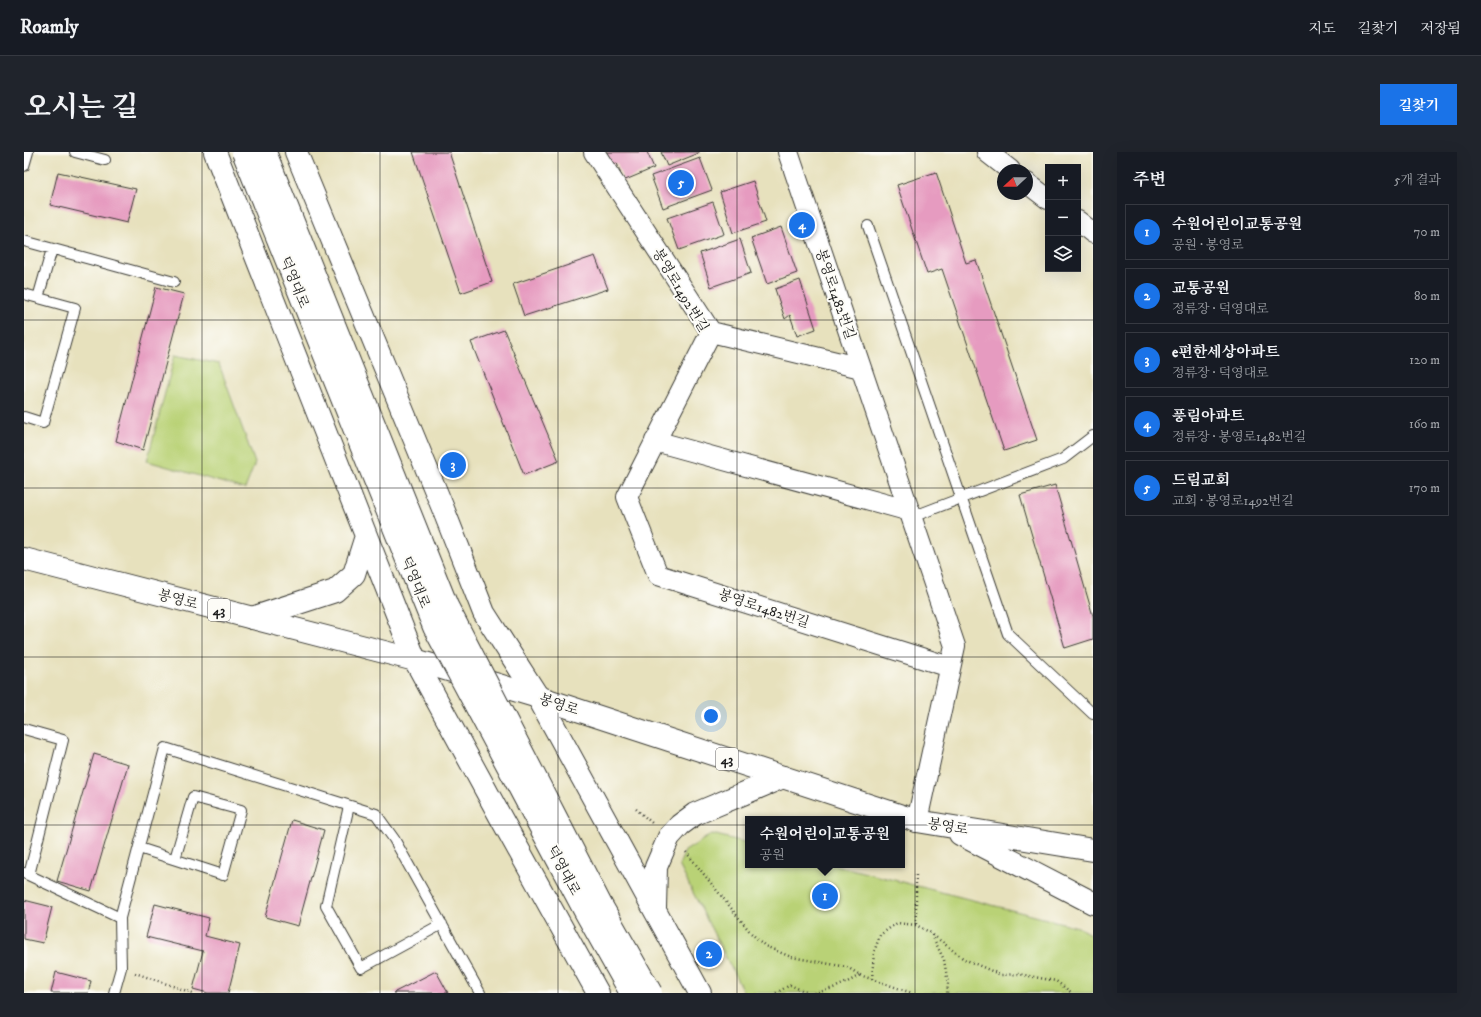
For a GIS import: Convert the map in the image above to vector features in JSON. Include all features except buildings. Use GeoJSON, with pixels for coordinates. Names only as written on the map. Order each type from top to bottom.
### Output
{"type":"FeatureCollection","features":[{"type":"Feature","properties":{"kind":"main road"},"geometry":{"type":"LineString","coordinates":[[215,152],[415,660],[598,993]]}},
{"type":"Feature","properties":{"kind":"main road","name":"덕영대로"},"geometry":{"type":"LineString","coordinates":[[243,152],[434,627],[586,913],[631,993]]}},
{"type":"Feature","properties":{"kind":"main road","name":"덕영대로"},"geometry":{"type":"LineString","coordinates":[[265,152],[448,606],[601,905],[651,993]]}},
{"type":"Feature","properties":{"kind":"main road"},"geometry":{"type":"LineString","coordinates":[[296,152],[439,499],[484,613],[538,697],[700,993]]}},
{"type":"Feature","properties":{"kind":"main road"},"geometry":{"type":"LineString","coordinates":[[252,618],[335,591],[354,574],[366,536]]}},
{"type":"Feature","properties":{"kind":"main road","name":"봉영로"},"geometry":{"type":"LineString","coordinates":[[24,559],[415,660],[538,697],[902,816]]}},
{"type":"Feature","properties":{"kind":"main road"},"geometry":{"type":"LineString","coordinates":[[655,909],[656,867],[669,837],[680,825],[695,814],[783,777]]}},
{"type":"Feature","properties":{"kind":"main road","name":"봉영로"},"geometry":{"type":"LineString","coordinates":[[905,817],[917,821],[1093,850]]}},
{"type":"Feature","properties":{"kind":"main road"},"geometry":{"type":"LineString","coordinates":[[943,825],[1093,903]]}},
{"type":"Feature","properties":{"kind":"street","name":"봉영로1492번길"},"geometry":{"type":"LineString","coordinates":[[594,152],[711,332],[628,497]]}},
{"type":"Feature","properties":{"kind":"street","name":"봉영로1482번길"},"geometry":{"type":"LineString","coordinates":[[788,152],[955,646],[917,821]]}},
{"type":"Feature","properties":{"kind":"street"},"geometry":{"type":"LineString","coordinates":[[987,152],[1002,164]]}},
{"type":"Feature","properties":{"kind":"street"},"geometry":{"type":"LineString","coordinates":[[1033,188],[1045,197]]}},
{"type":"Feature","properties":{"kind":"street"},"geometry":{"type":"LineString","coordinates":[[1081,223],[1093,233]]}},
{"type":"Feature","properties":{"kind":"street"},"geometry":{"type":"LineString","coordinates":[[711,332],[861,368]]}},
{"type":"Feature","properties":{"kind":"street"},"geometry":{"type":"LineString","coordinates":[[655,441],[910,514]]}},
{"type":"Feature","properties":{"kind":"street","name":"봉영로1482번길"},"geometry":{"type":"LineString","coordinates":[[628,497],[658,575],[950,667]]}},
{"type":"Feature","properties":{"kind":"lane"},"geometry":{"type":"LineString","coordinates":[[24,166],[28,152]]}},
{"type":"Feature","properties":{"kind":"lane"},"geometry":{"type":"LineString","coordinates":[[75,152],[105,160],[102,152]]}},
{"type":"Feature","properties":{"kind":"lane"},"geometry":{"type":"LineString","coordinates":[[868,226],[1008,634],[1093,714]]}},
{"type":"Feature","properties":{"kind":"lane"},"geometry":{"type":"LineString","coordinates":[[24,241],[174,282]]}},
{"type":"Feature","properties":{"kind":"lane"},"geometry":{"type":"LineString","coordinates":[[38,298],[52,249]]}},
{"type":"Feature","properties":{"kind":"lane"},"geometry":{"type":"LineString","coordinates":[[24,294],[75,308],[43,423],[24,417]]}},
{"type":"Feature","properties":{"kind":"lane"},"geometry":{"type":"LineString","coordinates":[[910,514],[962,498],[1063,460],[1093,436]]}},
{"type":"Feature","properties":{"kind":"lane"},"geometry":{"type":"LineString","coordinates":[[24,729],[63,740],[27,874],[120,918]]}},
{"type":"Feature","properties":{"kind":"lane"},"geometry":{"type":"LineString","coordinates":[[114,993],[121,968],[120,918],[165,748],[376,814],[394,839],[480,993]]}},
{"type":"Feature","properties":{"kind":"lane"},"geometry":{"type":"LineString","coordinates":[[139,848],[223,875],[241,810],[193,797],[175,859]]}},
{"type":"Feature","properties":{"kind":"lane"},"geometry":{"type":"LineString","coordinates":[[348,806],[326,906],[361,968],[442,924]]}},
{"type":"Feature","properties":{"kind":"path"},"geometry":{"type":"LineString","coordinates":[[636,809],[657,828]]}},
{"type":"Feature","properties":{"kind":"path"},"geometry":{"type":"LineString","coordinates":[[685,851],[751,933],[765,946],[791,957],[847,967],[860,975],[912,993]]}},
{"type":"Feature","properties":{"kind":"path"},"geometry":{"type":"LineString","coordinates":[[916,875],[916,925]]}},
{"type":"Feature","properties":{"kind":"path"},"geometry":{"type":"LineString","coordinates":[[872,979],[874,952],[880,935],[897,922],[916,925],[930,933],[964,959],[1001,975],[1018,974],[1056,981],[1072,993]]}},
{"type":"Feature","properties":{"kind":"path"},"geometry":{"type":"LineString","coordinates":[[930,933],[944,960],[948,983],[947,993]]}},
{"type":"Feature","properties":{"kind":"path"},"geometry":{"type":"LineString","coordinates":[[121,968],[193,993]]}},
{"type":"Feature","properties":{"kind":"path"},"geometry":{"type":"LineString","coordinates":[[814,993],[828,990],[860,975]]}},
{"type":"Feature","properties":{"kind":"path"},"geometry":{"type":"LineString","coordinates":[[776,993],[790,985],[808,993]]}},
{"type":"Feature","properties":{"kind":"green space"},"geometry":{"type":"Polygon","coordinates":[[[175,355],[219,364],[255,463],[245,489],[147,461],[175,355]]]}},
{"type":"Feature","properties":{"kind":"green space"},"geometry":{"type":"Polygon","coordinates":[[[712,834],[745,842],[745,868],[847,868],[1078,927],[1093,936],[1093,993],[744,993],[679,865],[685,851],[712,834]]]}},
{"type":"Feature","properties":{"kind":"place","name":"드림교회"},"geometry":{"type":"Point","coordinates":[681,183]}},
{"type":"Feature","properties":{"kind":"place","name":"풍림아파트"},"geometry":{"type":"Point","coordinates":[802,225]}},
{"type":"Feature","properties":{"kind":"place","name":"e편한세상아파트"},"geometry":{"type":"Point","coordinates":[453,465]}},
{"type":"Feature","properties":{"kind":"place","name":"수원어린이교통공원"},"geometry":{"type":"Point","coordinates":[825,896]}},
{"type":"Feature","properties":{"kind":"place","name":"교통공원"},"geometry":{"type":"Point","coordinates":[709,954]}}]}
